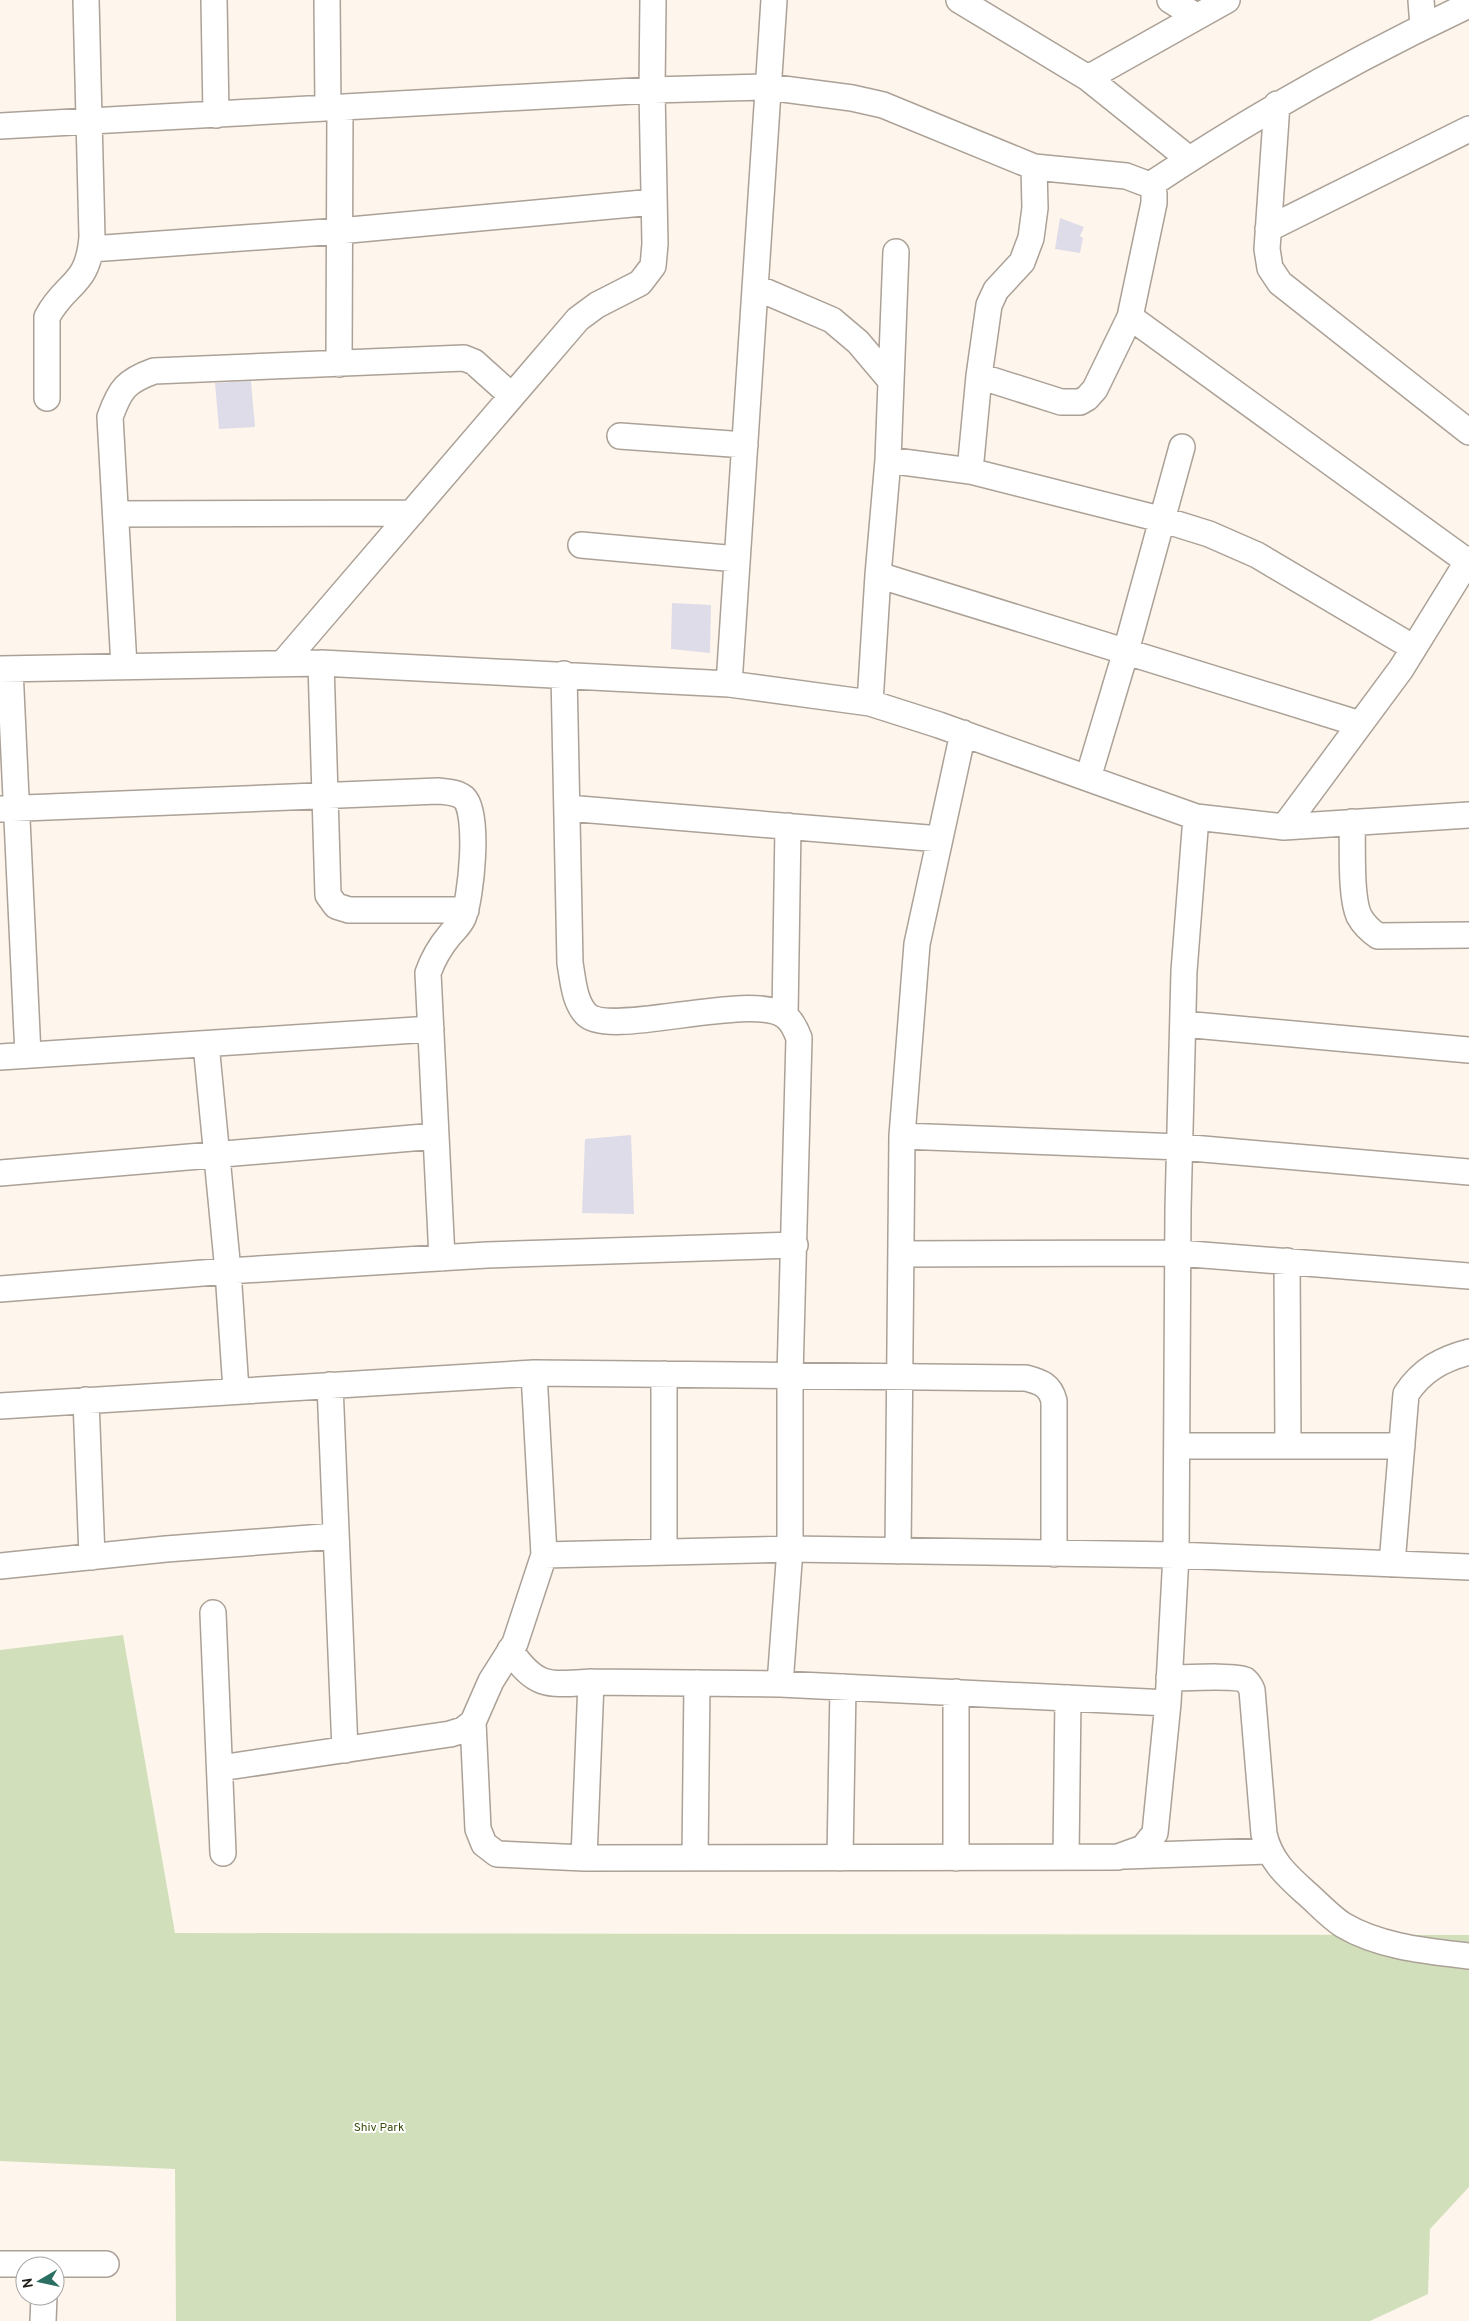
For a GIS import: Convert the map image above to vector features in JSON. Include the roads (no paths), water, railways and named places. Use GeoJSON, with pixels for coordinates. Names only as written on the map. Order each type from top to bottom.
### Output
{"type":"FeatureCollection","features":[{"type":"Feature","properties":{"kind":"street"},"geometry":{"type":"LineString","coordinates":[[47,398],[47,317],[53,306],[78,280],[87,267],[91,248],[86,0]]}},
{"type":"Feature","properties":{"kind":"street"},"geometry":{"type":"LineString","coordinates":[[214,0],[216,115]]}},
{"type":"Feature","properties":{"kind":"street"},"geometry":{"type":"LineString","coordinates":[[327,0],[339,231],[339,364]]}},
{"type":"Feature","properties":{"kind":"street"},"geometry":{"type":"LineString","coordinates":[[283,663],[578,319],[597,305],[640,283],[653,266],[653,0]]}},
{"type":"Feature","properties":{"kind":"street"},"geometry":{"type":"LineString","coordinates":[[729,684],[774,0]]}},
{"type":"Feature","properties":{"kind":"street"},"geometry":{"type":"LineString","coordinates":[[959,0],[1088,78],[1189,159]]}},
{"type":"Feature","properties":{"kind":"street"},"geometry":{"type":"LineString","coordinates":[[1170,0],[1196,16]]}},
{"type":"Feature","properties":{"kind":"street"},"geometry":{"type":"LineString","coordinates":[[1088,78],[1226,0]]}},
{"type":"Feature","properties":{"kind":"street"},"geometry":{"type":"LineString","coordinates":[[1421,0],[1423,27]]}},
{"type":"Feature","properties":{"kind":"street"},"geometry":{"type":"LineString","coordinates":[[1150,185],[1277,104],[1423,27],[1469,5]]}},
{"type":"Feature","properties":{"kind":"street"},"geometry":{"type":"LineString","coordinates":[[0,126],[652,90],[768,88],[852,98],[883,105],[1034,167],[1126,176],[1150,185],[1154,192],[1154,203],[1130,316],[1095,389],[1080,402],[1060,402],[979,376]]}},
{"type":"Feature","properties":{"kind":"street"},"geometry":{"type":"LineString","coordinates":[[1277,104],[1267,249],[1270,268],[1280,283],[1469,432]]}},
{"type":"Feature","properties":{"kind":"street"},"geometry":{"type":"LineString","coordinates":[[1268,229],[1469,129]]}},
{"type":"Feature","properties":{"kind":"street"},"geometry":{"type":"LineString","coordinates":[[970,471],[979,376],[989,305],[996,290],[1022,262],[1031,238],[1035,208],[1034,167]]}},
{"type":"Feature","properties":{"kind":"street"},"geometry":{"type":"LineString","coordinates":[[91,248],[339,231],[654,202]]}},
{"type":"Feature","properties":{"kind":"street"},"geometry":{"type":"LineString","coordinates":[[870,703],[888,460],[896,252]]}},
{"type":"Feature","properties":{"kind":"street"},"geometry":{"type":"LineString","coordinates":[[755,287],[832,320],[858,342],[891,381]]}},
{"type":"Feature","properties":{"kind":"street"},"geometry":{"type":"LineString","coordinates":[[1130,316],[1468,561],[1414,648],[1284,827]]}},
{"type":"Feature","properties":{"kind":"street"},"geometry":{"type":"LineString","coordinates":[[124,666],[110,417],[118,394],[134,378],[154,371],[464,358],[474,362],[512,396]]}},
{"type":"Feature","properties":{"kind":"street"},"geometry":{"type":"LineString","coordinates":[[620,436],[744,445]]}},
{"type":"Feature","properties":{"kind":"street"},"geometry":{"type":"LineString","coordinates":[[1088,778],[1164,520],[1182,448]]}},
{"type":"Feature","properties":{"kind":"street"},"geometry":{"type":"LineString","coordinates":[[888,460],[970,471],[1164,520],[1209,534],[1257,555],[1414,648]]}},
{"type":"Feature","properties":{"kind":"street"},"geometry":{"type":"LineString","coordinates":[[116,514],[412,513]]}},
{"type":"Feature","properties":{"kind":"street"},"geometry":{"type":"LineString","coordinates":[[581,545],[737,559]]}},
{"type":"Feature","properties":{"kind":"street"},"geometry":{"type":"LineString","coordinates":[[878,575],[1360,724]]}},
{"type":"Feature","properties":{"kind":"street"},"geometry":{"type":"LineString","coordinates":[[320,663],[328,895],[336,906],[349,910],[466,910]]}},
{"type":"Feature","properties":{"kind":"street"},"geometry":{"type":"LineString","coordinates":[[28,1056],[11,930],[5,669],[320,663],[564,674],[729,684],[870,703],[1196,817],[1284,827],[1469,815]]}},
{"type":"Feature","properties":{"kind":"street"},"geometry":{"type":"LineString","coordinates":[[564,674],[570,964],[576,997],[586,1015],[600,1021],[769,1009],[785,1016],[794,1026],[799,1038],[795,1245],[790,1376],[790,1549],[780,1684]]}},
{"type":"Feature","properties":{"kind":"street"},"geometry":{"type":"LineString","coordinates":[[898,1551],[902,1136],[917,944],[963,734]]}},
{"type":"Feature","properties":{"kind":"street"},"geometry":{"type":"LineString","coordinates":[[8,809],[438,791],[453,793],[464,798],[473,817],[470,885],[466,910],[463,920],[433,958],[428,973],[442,1258]]}},
{"type":"Feature","properties":{"kind":"street"},"geometry":{"type":"LineString","coordinates":[[567,808],[940,839]]}},
{"type":"Feature","properties":{"kind":"street"},"geometry":{"type":"LineString","coordinates":[[1118,1857],[1143,1848],[1155,1833],[1168,1690],[1176,1556],[1178,1253],[1184,971],[1196,817]]}},
{"type":"Feature","properties":{"kind":"street"},"geometry":{"type":"LineString","coordinates":[[1352,822],[1358,914],[1367,928],[1378,936],[1469,935]]}},
{"type":"Feature","properties":{"kind":"street"},"geometry":{"type":"LineString","coordinates":[[785,1016],[788,826]]}},
{"type":"Feature","properties":{"kind":"street"},"geometry":{"type":"LineString","coordinates":[[1183,1024],[1469,1050]]}},
{"type":"Feature","properties":{"kind":"street"},"geometry":{"type":"LineString","coordinates":[[0,1057],[431,1029]]}},
{"type":"Feature","properties":{"kind":"street"},"geometry":{"type":"LineString","coordinates":[[206,1044],[228,1271],[236,1390]]}},
{"type":"Feature","properties":{"kind":"street"},"geometry":{"type":"LineString","coordinates":[[0,1173],[436,1136]]}},
{"type":"Feature","properties":{"kind":"street"},"geometry":{"type":"LineString","coordinates":[[902,1136],[1180,1147],[1469,1172]]}},
{"type":"Feature","properties":{"kind":"street"},"geometry":{"type":"LineString","coordinates":[[0,1290],[228,1271],[442,1258],[795,1245]]}},
{"type":"Feature","properties":{"kind":"street"},"geometry":{"type":"LineString","coordinates":[[901,1254],[1178,1253],[1469,1276]]}},
{"type":"Feature","properties":{"kind":"street"},"geometry":{"type":"LineString","coordinates":[[1287,1261],[1288,1446]]}},
{"type":"Feature","properties":{"kind":"street"},"geometry":{"type":"LineString","coordinates":[[1392,1564],[1406,1394],[1416,1379],[1430,1367],[1451,1356],[1469,1352]]}},
{"type":"Feature","properties":{"kind":"street"},"geometry":{"type":"LineString","coordinates":[[0,1406],[534,1373],[790,1376],[900,1375],[1026,1378],[1044,1383],[1052,1391],[1054,1401],[1054,1554]]}},
{"type":"Feature","properties":{"kind":"street"},"geometry":{"type":"LineString","coordinates":[[534,1373],[544,1555],[515,1643],[491,1681],[473,1722],[478,1829],[484,1844],[497,1854],[584,1858],[1066,1858],[1268,1851]]}},
{"type":"Feature","properties":{"kind":"street"},"geometry":{"type":"LineString","coordinates":[[664,1374],[664,1550]]}},
{"type":"Feature","properties":{"kind":"street"},"geometry":{"type":"LineString","coordinates":[[330,1385],[345,1750]]}},
{"type":"Feature","properties":{"kind":"street"},"geometry":{"type":"LineString","coordinates":[[86,1400],[92,1557]]}},
{"type":"Feature","properties":{"kind":"street"},"geometry":{"type":"LineString","coordinates":[[1177,1446],[1402,1446]]}},
{"type":"Feature","properties":{"kind":"street"},"geometry":{"type":"LineString","coordinates":[[0,1566],[336,1536]]}},
{"type":"Feature","properties":{"kind":"street"},"geometry":{"type":"LineString","coordinates":[[544,1555],[664,1550],[790,1549],[1176,1556],[1469,1568]]}},
{"type":"Feature","properties":{"kind":"street"},"geometry":{"type":"LineString","coordinates":[[213,1613],[223,1853]]}},
{"type":"Feature","properties":{"kind":"street"},"geometry":{"type":"LineString","coordinates":[[510,1650],[531,1677],[567,1684],[591,1682],[780,1684],[1068,1698],[1168,1690],[1230,1678],[1243,1679],[1252,1690],[1264,1834],[1268,1851],[1284,1873],[1342,1924],[1375,1938],[1412,1948],[1469,1956]]}},
{"type":"Feature","properties":{"kind":"street"},"geometry":{"type":"LineString","coordinates":[[584,1858],[591,1682]]}},
{"type":"Feature","properties":{"kind":"street"},"geometry":{"type":"LineString","coordinates":[[695,1858],[697,1683]]}},
{"type":"Feature","properties":{"kind":"street"},"geometry":{"type":"LineString","coordinates":[[840,1858],[842,1687]]}},
{"type":"Feature","properties":{"kind":"street"},"geometry":{"type":"LineString","coordinates":[[956,1692],[956,1858]]}},
{"type":"Feature","properties":{"kind":"street"},"geometry":{"type":"LineString","coordinates":[[1066,1858],[1068,1698]]}},
{"type":"Feature","properties":{"kind":"street"},"geometry":{"type":"LineString","coordinates":[[220,1768],[450,1734],[463,1730],[473,1722]]}},
{"type":"Feature","properties":{"kind":"street"},"geometry":{"type":"LineString","coordinates":[[0,2264],[15,2264]]}},
{"type":"Feature","properties":{"kind":"street"},"geometry":{"type":"LineString","coordinates":[[65,2265],[106,2264]]}},
{"type":"Feature","properties":{"kind":"street"},"geometry":{"type":"LineString","coordinates":[[43,2321],[44,2306]]}},
{"type":"Feature","properties":{"kind":"park label","name":"Shiv Park"},"geometry":{"type":"Point","coordinates":[379,2127]}}]}
